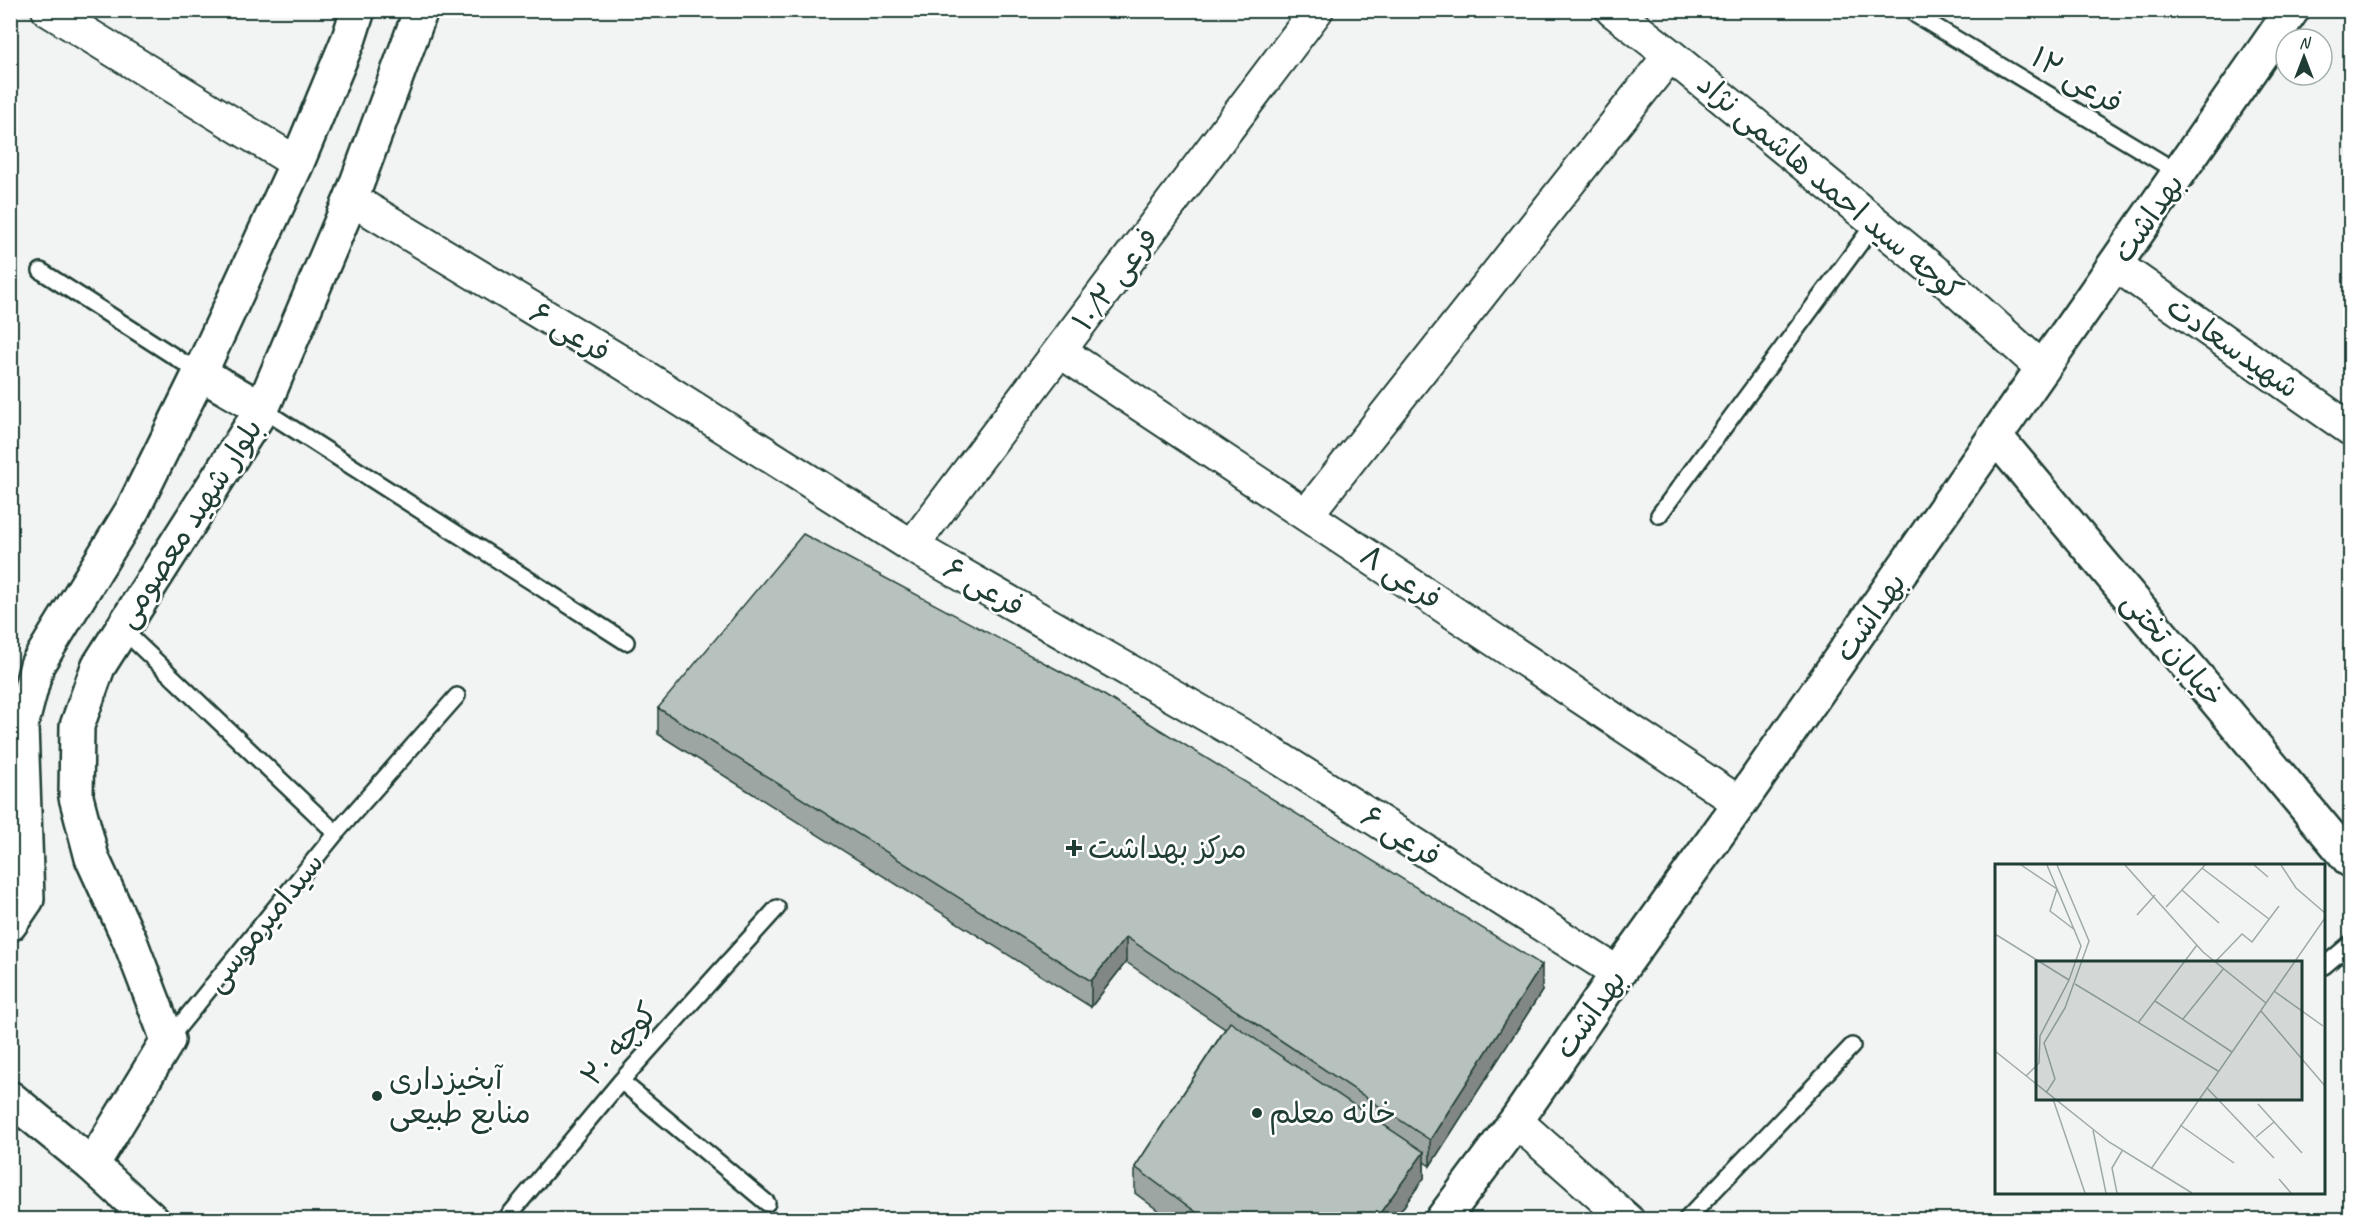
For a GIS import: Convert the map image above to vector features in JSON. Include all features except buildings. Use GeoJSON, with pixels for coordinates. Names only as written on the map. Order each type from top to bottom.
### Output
{"type":"FeatureCollection","features":[{"type":"Feature","properties":{"kind":"street"},"geometry":{"type":"LineString","coordinates":[[48,10],[297,163]]}},
{"type":"Feature","properties":{"kind":"street","name":"بلوار شهید معصومی"},"geometry":{"type":"LineString","coordinates":[[10,924],[27,899],[21,726],[38,664],[133,509],[200,373],[297,163],[349,38],[357,10]]}},
{"type":"Feature","properties":{"kind":"street","name":"بلوار شهید معصومی"},"geometry":{"type":"LineString","coordinates":[[168,1040],[130,941],[92,858],[76,797],[77,726],[98,667],[262,409],[351,199],[421,10]]}},
{"type":"Feature","properties":{"kind":"street","name":"فرعی ۱۰/۲"},"geometry":{"type":"LineString","coordinates":[[912,546],[1061,352],[1317,10]]}},
{"type":"Feature","properties":{"kind":"street","name":"کوچه سید احمد هاشمی نژاد"},"geometry":{"type":"LineString","coordinates":[[1612,10],[1939,275],[2043,369]]}},
{"type":"Feature","properties":{"kind":"street","name":"بهداشت"},"geometry":{"type":"LineString","coordinates":[[1442,1220],[1516,1121],[1617,974],[1740,803],[2292,10]]}},
{"type":"Feature","properties":{"kind":"street"},"geometry":{"type":"LineString","coordinates":[[1307,514],[1670,55]]}},
{"type":"Feature","properties":{"kind":"street","name":"فرعی ۶"},"geometry":{"type":"LineString","coordinates":[[351,199],[623,363],[912,546],[1257,744],[1617,974]]}},
{"type":"Feature","properties":{"kind":"street","name":"شهیدسعادت"},"geometry":{"type":"LineString","coordinates":[[2116,265],[2350,429]]}},
{"type":"Feature","properties":{"kind":"street","name":"فرعی ۸"},"geometry":{"type":"LineString","coordinates":[[1061,352],[1740,803]]}},
{"type":"Feature","properties":{"kind":"street"},"geometry":{"type":"LineString","coordinates":[[200,373],[262,409]]}},
{"type":"Feature","properties":{"kind":"street","name":"خیابان تختی"},"geometry":{"type":"LineString","coordinates":[[1996,437],[2350,860]]}},
{"type":"Feature","properties":{"kind":"street","name":"سیدامیرموسی"},"geometry":{"type":"LineString","coordinates":[[92,1165],[168,1040]]}},
{"type":"Feature","properties":{"kind":"street"},"geometry":{"type":"LineString","coordinates":[[10,1098],[92,1165],[152,1220]]}},
{"type":"Feature","properties":{"kind":"street"},"geometry":{"type":"LineString","coordinates":[[1516,1121],[1628,1220]]}},
{"type":"Feature","properties":{"kind":"lane","name":"فرعی ۱۲"},"geometry":{"type":"LineString","coordinates":[[1916,15],[2180,173]]}},
{"type":"Feature","properties":{"kind":"lane"},"geometry":{"type":"LineString","coordinates":[[1659,515],[1875,223]]}},
{"type":"Feature","properties":{"kind":"lane"},"geometry":{"type":"LineString","coordinates":[[41,271],[200,373]]}},
{"type":"Feature","properties":{"kind":"lane"},"geometry":{"type":"LineString","coordinates":[[262,409],[626,642]]}},
{"type":"Feature","properties":{"kind":"lane"},"geometry":{"type":"LineString","coordinates":[[121,628],[336,833]]}},
{"type":"Feature","properties":{"kind":"lane","name":"سیدامیرموسی"},"geometry":{"type":"LineString","coordinates":[[168,1040],[336,833],[457,696]]}},
{"type":"Feature","properties":{"kind":"lane","name":"کوچه ۲۰"},"geometry":{"type":"LineString","coordinates":[[505,1220],[621,1081],[777,908]]}},
{"type":"Feature","properties":{"kind":"lane"},"geometry":{"type":"LineString","coordinates":[[2325,965],[2350,944]]}},
{"type":"Feature","properties":{"kind":"lane"},"geometry":{"type":"LineString","coordinates":[[1686,1220],[1852,1046]]}},
{"type":"Feature","properties":{"kind":"lane"},"geometry":{"type":"LineString","coordinates":[[621,1081],[767,1203]]}},
{"type":"Feature","properties":{"kind":"place","name":"مرکز بهداشت"},"geometry":{"type":"Point","coordinates":[1074,848]}},
{"type":"Feature","properties":{"kind":"place","name":"آبخیزداری منابع طبیعی"},"geometry":{"type":"Point","coordinates":[377,1096]}},
{"type":"Feature","properties":{"kind":"place","name":"خانه معلم"},"geometry":{"type":"Point","coordinates":[1257,1113]}}]}
